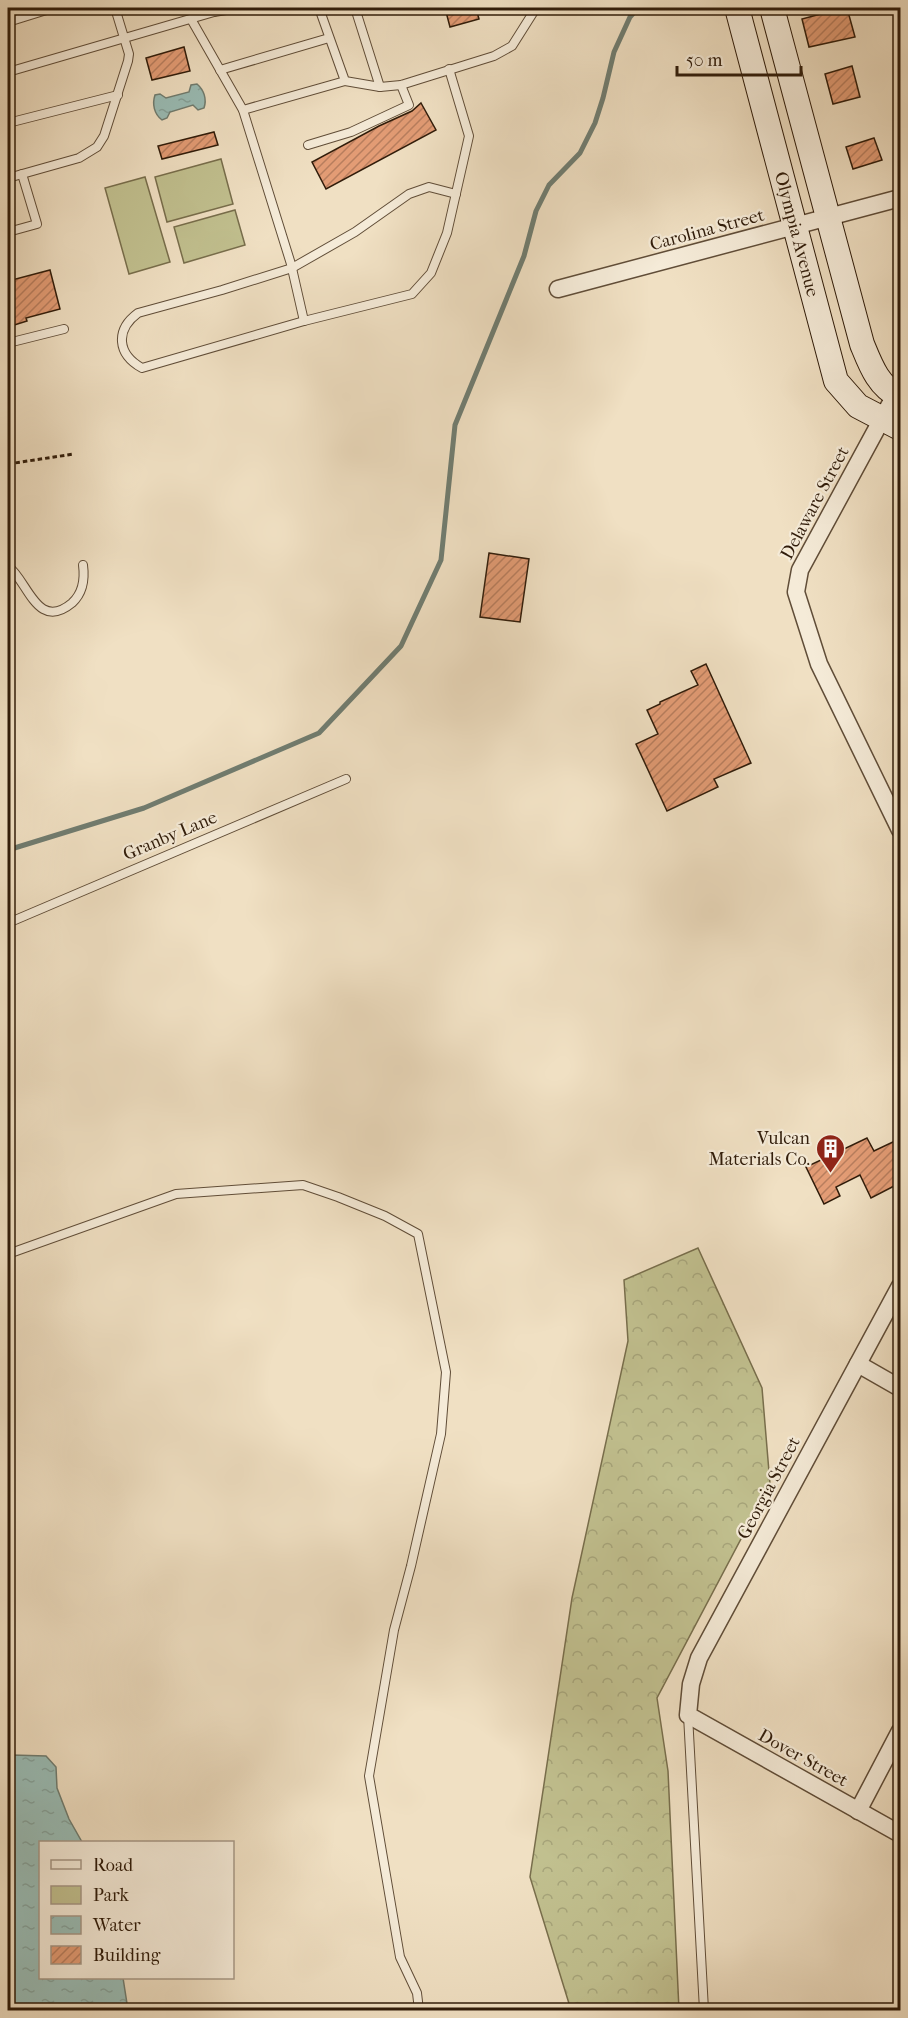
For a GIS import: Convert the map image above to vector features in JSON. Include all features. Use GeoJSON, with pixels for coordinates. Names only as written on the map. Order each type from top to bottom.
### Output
{"type":"FeatureCollection","features":[{"type":"Feature","properties":{"kind":"main road","name":"Olympia Avenue"},"geometry":{"type":"LineString","coordinates":[[737,8],[836,381],[858,406],[891,423]]}},
{"type":"Feature","properties":{"kind":"main road","name":"Olympia Avenue"},"geometry":{"type":"LineString","coordinates":[[772,8],[862,344],[875,375],[898,396]]}},
{"type":"Feature","properties":{"kind":"street","name":"Carolina Street"},"geometry":{"type":"LineString","coordinates":[[558,289],[900,198]]}},
{"type":"Feature","properties":{"kind":"street","name":"Delaware Street"},"geometry":{"type":"LineString","coordinates":[[898,396],[891,423],[800,570],[796,592],[819,663],[900,830]]}},
{"type":"Feature","properties":{"kind":"street","name":"Georgia Street"},"geometry":{"type":"LineString","coordinates":[[687,1715],[691,1684],[699,1658],[900,1286]]}},
{"type":"Feature","properties":{"kind":"street"},"geometry":{"type":"LineString","coordinates":[[858,1365],[900,1388]]}},
{"type":"Feature","properties":{"kind":"street","name":"Dover Street"},"geometry":{"type":"LineString","coordinates":[[687,1715],[900,1834]]}},
{"type":"Feature","properties":{"kind":"street"},"geometry":{"type":"LineString","coordinates":[[858,1811],[900,1731]]}},
{"type":"Feature","properties":{"kind":"lane"},"geometry":{"type":"LineString","coordinates":[[8,22],[53,8]]}},
{"type":"Feature","properties":{"kind":"lane"},"geometry":{"type":"LineString","coordinates":[[8,178],[79,158],[97,147],[104,136],[129,54],[115,8]]}},
{"type":"Feature","properties":{"kind":"lane"},"geometry":{"type":"LineString","coordinates":[[8,72],[191,19],[213,10],[238,8]]}},
{"type":"Feature","properties":{"kind":"lane"},"geometry":{"type":"LineString","coordinates":[[319,8],[345,81]]}},
{"type":"Feature","properties":{"kind":"lane"},"geometry":{"type":"LineString","coordinates":[[355,8],[380,87]]}},
{"type":"Feature","properties":{"kind":"lane"},"geometry":{"type":"LineString","coordinates":[[243,110],[345,81],[380,87],[401,85],[494,56],[512,46],[536,8]]}},
{"type":"Feature","properties":{"kind":"lane"},"geometry":{"type":"LineString","coordinates":[[191,19],[243,110],[292,268],[304,321]]}},
{"type":"Feature","properties":{"kind":"lane"},"geometry":{"type":"LineString","coordinates":[[220,70],[329,38]]}},
{"type":"Feature","properties":{"kind":"lane"},"geometry":{"type":"LineString","coordinates":[[449,69],[469,136],[456,194],[447,233],[431,273],[412,294],[304,321],[142,368],[130,361],[126,353],[122,339],[124,326],[138,313],[292,268],[355,232],[409,194],[429,187],[456,194]]}},
{"type":"Feature","properties":{"kind":"lane"},"geometry":{"type":"LineString","coordinates":[[308,145],[351,132],[408,105],[401,85]]}},
{"type":"Feature","properties":{"kind":"lane"},"geometry":{"type":"LineString","coordinates":[[8,123],[118,95]]}},
{"type":"Feature","properties":{"kind":"lane"},"geometry":{"type":"LineString","coordinates":[[8,232],[37,224],[22,174]]}},
{"type":"Feature","properties":{"kind":"lane"},"geometry":{"type":"LineString","coordinates":[[8,344],[64,329]]}},
{"type":"Feature","properties":{"kind":"lane"},"geometry":{"type":"LineString","coordinates":[[8,566],[36,605],[47,611],[64,610],[77,598],[85,580],[83,565]]}},
{"type":"Feature","properties":{"kind":"lane","name":"Granby Lane"},"geometry":{"type":"LineString","coordinates":[[8,923],[346,778]]}},
{"type":"Feature","properties":{"kind":"lane"},"geometry":{"type":"LineString","coordinates":[[8,1254],[176,1194],[303,1185],[385,1216],[418,1234],[446,1372],[441,1434],[394,1630],[369,1776],[400,1957],[417,1993],[419,2010]]}},
{"type":"Feature","properties":{"kind":"lane"},"geometry":{"type":"LineString","coordinates":[[687,1715],[704,2010]]}},
{"type":"Feature","properties":{"kind":"path"},"geometry":{"type":"LineString","coordinates":[[8,464],[74,454]]}},
{"type":"Feature","properties":{"kind":"green space"},"geometry":{"type":"Polygon","coordinates":[[[221,159],[233,204],[167,222],[155,177],[221,159]]]}},
{"type":"Feature","properties":{"kind":"green space"},"geometry":{"type":"Polygon","coordinates":[[[145,177],[170,262],[129,274],[105,188],[145,177]]]}},
{"type":"Feature","properties":{"kind":"green space"},"geometry":{"type":"Polygon","coordinates":[[[235,210],[245,245],[184,263],[174,227],[235,210]]]}},
{"type":"Feature","properties":{"kind":"green space"},"geometry":{"type":"Polygon","coordinates":[[[698,1248],[762,1388],[770,1484],[657,1698],[668,1771],[679,2010],[571,2010],[530,1877],[572,1598],[628,1341],[624,1280],[698,1248]]]}},
{"type":"Feature","properties":{"kind":"water"},"geometry":{"type":"Polygon","coordinates":[[[197,84],[204,95],[204,108],[198,110],[193,105],[170,112],[167,118],[162,120],[159,118],[154,109],[155,95],[160,94],[166,98],[189,92],[191,85],[197,84]]]}},
{"type":"Feature","properties":{"kind":"water"},"geometry":{"type":"Polygon","coordinates":[[[12,1755],[46,1756],[56,1767],[57,1788],[69,1819],[81,1841],[39,1841],[39,1979],[123,1979],[128,2010],[8,2010],[8,1757],[12,1755]]]}},
{"type":"Feature","properties":{"kind":"building"},"geometry":{"type":"Polygon","coordinates":[[[445,8],[476,8],[479,19],[450,27],[445,8]]]}},
{"type":"Feature","properties":{"kind":"building"},"geometry":{"type":"Polygon","coordinates":[[[847,8],[855,37],[809,47],[802,19],[847,8]]]}},
{"type":"Feature","properties":{"kind":"building"},"geometry":{"type":"Polygon","coordinates":[[[184,47],[190,71],[152,80],[146,58],[184,47]]]}},
{"type":"Feature","properties":{"kind":"building"},"geometry":{"type":"Polygon","coordinates":[[[852,66],[860,97],[833,104],[825,74],[852,66]]]}},
{"type":"Feature","properties":{"kind":"building"},"geometry":{"type":"Polygon","coordinates":[[[421,103],[436,130],[326,189],[312,162],[412,111],[421,103]]]}},
{"type":"Feature","properties":{"kind":"building"},"geometry":{"type":"Polygon","coordinates":[[[214,132],[218,145],[162,159],[158,146],[214,132]]]}},
{"type":"Feature","properties":{"kind":"building"},"geometry":{"type":"Polygon","coordinates":[[[874,138],[882,160],[853,169],[846,147],[874,138]]]}},
{"type":"Feature","properties":{"kind":"building"},"geometry":{"type":"Polygon","coordinates":[[[50,270],[60,309],[26,318],[27,321],[8,327],[8,281],[50,270]]]}},
{"type":"Feature","properties":{"kind":"building"},"geometry":{"type":"Polygon","coordinates":[[[489,553],[529,559],[520,622],[480,617],[489,553]]]}},
{"type":"Feature","properties":{"kind":"building"},"geometry":{"type":"Polygon","coordinates":[[[706,664],[751,763],[714,779],[718,787],[667,811],[636,744],[658,734],[647,710],[698,685],[691,671],[706,664]]]}},
{"type":"Feature","properties":{"kind":"building","name":"Vulcan Materials Co."},"geometry":{"type":"Polygon","coordinates":[[[867,1138],[874,1151],[897,1140],[900,1147],[900,1183],[871,1198],[860,1175],[836,1187],[840,1196],[824,1204],[806,1167],[867,1138]]]}},
{"type":"Feature","properties":{"kind":"waterway"},"geometry":{"type":"LineString","coordinates":[[8,850],[144,808],[319,733],[401,646],[441,560],[455,425],[524,256],[536,211],[549,185],[580,153],[595,123],[614,52],[630,17],[638,8]]}},
{"type":"Feature","properties":{"kind":"place","name":"Vulcan Materials Co."},"geometry":{"type":"Point","coordinates":[831,1174]}}]}
